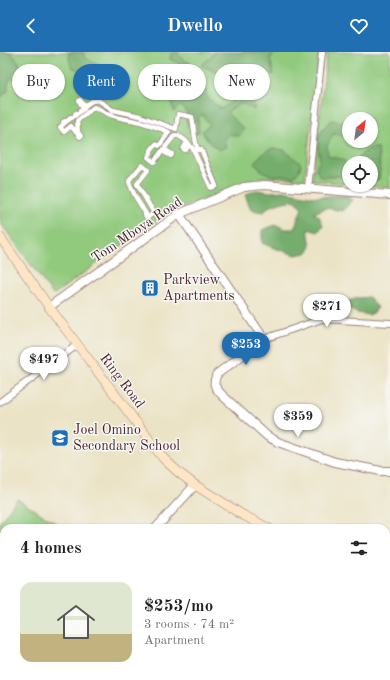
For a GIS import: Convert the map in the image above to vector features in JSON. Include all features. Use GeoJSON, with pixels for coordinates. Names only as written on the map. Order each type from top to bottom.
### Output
{"type":"FeatureCollection","features":[{"type":"Feature","properties":{"kind":"main road","name":"Ring Road"},"geometry":{"type":"LineString","coordinates":[[0,237],[77,345],[163,458],[195,485],[241,514],[260,524]]}},
{"type":"Feature","properties":{"kind":"street"},"geometry":{"type":"LineString","coordinates":[[308,188],[322,52]]}},
{"type":"Feature","properties":{"kind":"street"},"geometry":{"type":"LineString","coordinates":[[80,100],[85,106],[92,101],[98,100],[113,110],[134,114],[176,129],[178,114],[192,117],[195,142],[198,150],[202,149],[216,186],[210,188],[193,149],[189,144],[186,150],[183,149],[187,142],[179,136],[175,135],[164,149],[172,154],[171,156],[162,151],[154,162],[148,157],[151,150],[156,144],[158,146],[169,132],[138,121],[111,116],[94,107],[77,121],[80,137],[71,126],[64,132],[60,127],[64,124],[63,122],[66,122],[71,117],[72,118],[76,115],[76,113],[77,114],[81,111],[80,110],[84,109],[79,101],[80,100]]}},
{"type":"Feature","properties":{"kind":"street"},"geometry":{"type":"LineString","coordinates":[[142,165],[148,170],[137,184],[154,213],[147,218],[129,182],[142,165]]}},
{"type":"Feature","properties":{"kind":"street","name":"Tom Mboya Road"},"geometry":{"type":"LineString","coordinates":[[49,307],[179,214],[244,188],[264,185],[390,195]]}},
{"type":"Feature","properties":{"kind":"street"},"geometry":{"type":"LineString","coordinates":[[179,214],[264,339]]}},
{"type":"Feature","properties":{"kind":"street"},"geometry":{"type":"LineString","coordinates":[[390,322],[322,319],[264,339],[218,374],[214,381],[216,388],[222,395],[267,436],[278,442],[335,462],[381,471],[390,471]]}},
{"type":"Feature","properties":{"kind":"street"},"geometry":{"type":"LineString","coordinates":[[0,402],[77,345]]}},
{"type":"Feature","properties":{"kind":"street"},"geometry":{"type":"LineString","coordinates":[[160,524],[195,485]]}},
{"type":"Feature","properties":{"kind":"green space"},"geometry":{"type":"Polygon","coordinates":[[[0,52],[319,52],[305,179],[261,177],[166,214],[53,295],[0,222],[0,52]]]}},
{"type":"Feature","properties":{"kind":"green space"},"geometry":{"type":"Polygon","coordinates":[[[0,52],[10,52],[19,64],[12,64],[12,78],[11,77],[8,85],[8,91],[0,98],[0,52]]]}},
{"type":"Feature","properties":{"kind":"green space"},"geometry":{"type":"Polygon","coordinates":[[[69,52],[83,52],[85,58],[96,64],[73,64],[73,68],[71,67],[69,52]]]}},
{"type":"Feature","properties":{"kind":"green space"},"geometry":{"type":"Polygon","coordinates":[[[177,52],[183,60],[193,64],[179,64],[170,59],[171,54],[177,52]]]}},
{"type":"Feature","properties":{"kind":"green space"},"geometry":{"type":"Polygon","coordinates":[[[214,52],[275,52],[270,59],[274,75],[270,73],[270,64],[214,64],[214,71],[206,68],[206,64],[203,64],[214,54],[214,52]]]}},
{"type":"Feature","properties":{"kind":"green space"},"geometry":{"type":"Polygon","coordinates":[[[327,52],[390,52],[390,188],[378,187],[378,156],[342,156],[342,183],[312,180],[327,52]]]}},
{"type":"Feature","properties":{"kind":"green space"},"geometry":{"type":"Polygon","coordinates":[[[206,88],[207,97],[221,109],[233,100],[252,100],[255,103],[254,110],[246,105],[240,104],[227,113],[244,129],[239,136],[230,134],[224,139],[226,147],[219,150],[207,140],[202,131],[210,125],[202,114],[198,119],[199,132],[192,134],[187,123],[187,112],[180,106],[174,112],[171,100],[206,100],[206,88]]]}},
{"type":"Feature","properties":{"kind":"green space"},"geometry":{"type":"Polygon","coordinates":[[[332,120],[342,121],[342,135],[333,134],[327,146],[328,156],[342,160],[342,177],[338,176],[320,177],[316,169],[320,159],[318,138],[323,128],[332,120]]]}},
{"type":"Feature","properties":{"kind":"green space"},"geometry":{"type":"Polygon","coordinates":[[[273,148],[284,150],[301,164],[299,171],[294,177],[281,175],[273,176],[264,172],[254,162],[265,152],[273,148]]]}},
{"type":"Feature","properties":{"kind":"green space"},"geometry":{"type":"Polygon","coordinates":[[[371,148],[378,148],[380,170],[379,179],[378,156],[361,155],[371,148]]]}},
{"type":"Feature","properties":{"kind":"green space"},"geometry":{"type":"Polygon","coordinates":[[[256,190],[270,192],[283,191],[315,197],[347,195],[353,200],[343,211],[326,208],[314,213],[319,216],[323,225],[318,232],[308,229],[311,247],[306,253],[296,255],[262,243],[262,230],[276,225],[286,229],[294,229],[302,208],[295,200],[268,207],[264,212],[251,210],[245,195],[256,190]]]}},
{"type":"Feature","properties":{"kind":"green space"},"geometry":{"type":"Polygon","coordinates":[[[369,297],[377,307],[375,312],[369,315],[357,313],[349,309],[348,301],[369,297]]]}},
{"type":"Feature","properties":{"kind":"green space"},"geometry":{"type":"Polygon","coordinates":[[[17,499],[58,524],[0,524],[17,499]]]}},
{"type":"Feature","properties":{"kind":"place","name":"Parkview Apartments"},"geometry":{"type":"Point","coordinates":[150,288]}},
{"type":"Feature","properties":{"kind":"place","name":"Joel Omino Secondary School"},"geometry":{"type":"Point","coordinates":[60,438]}}]}
